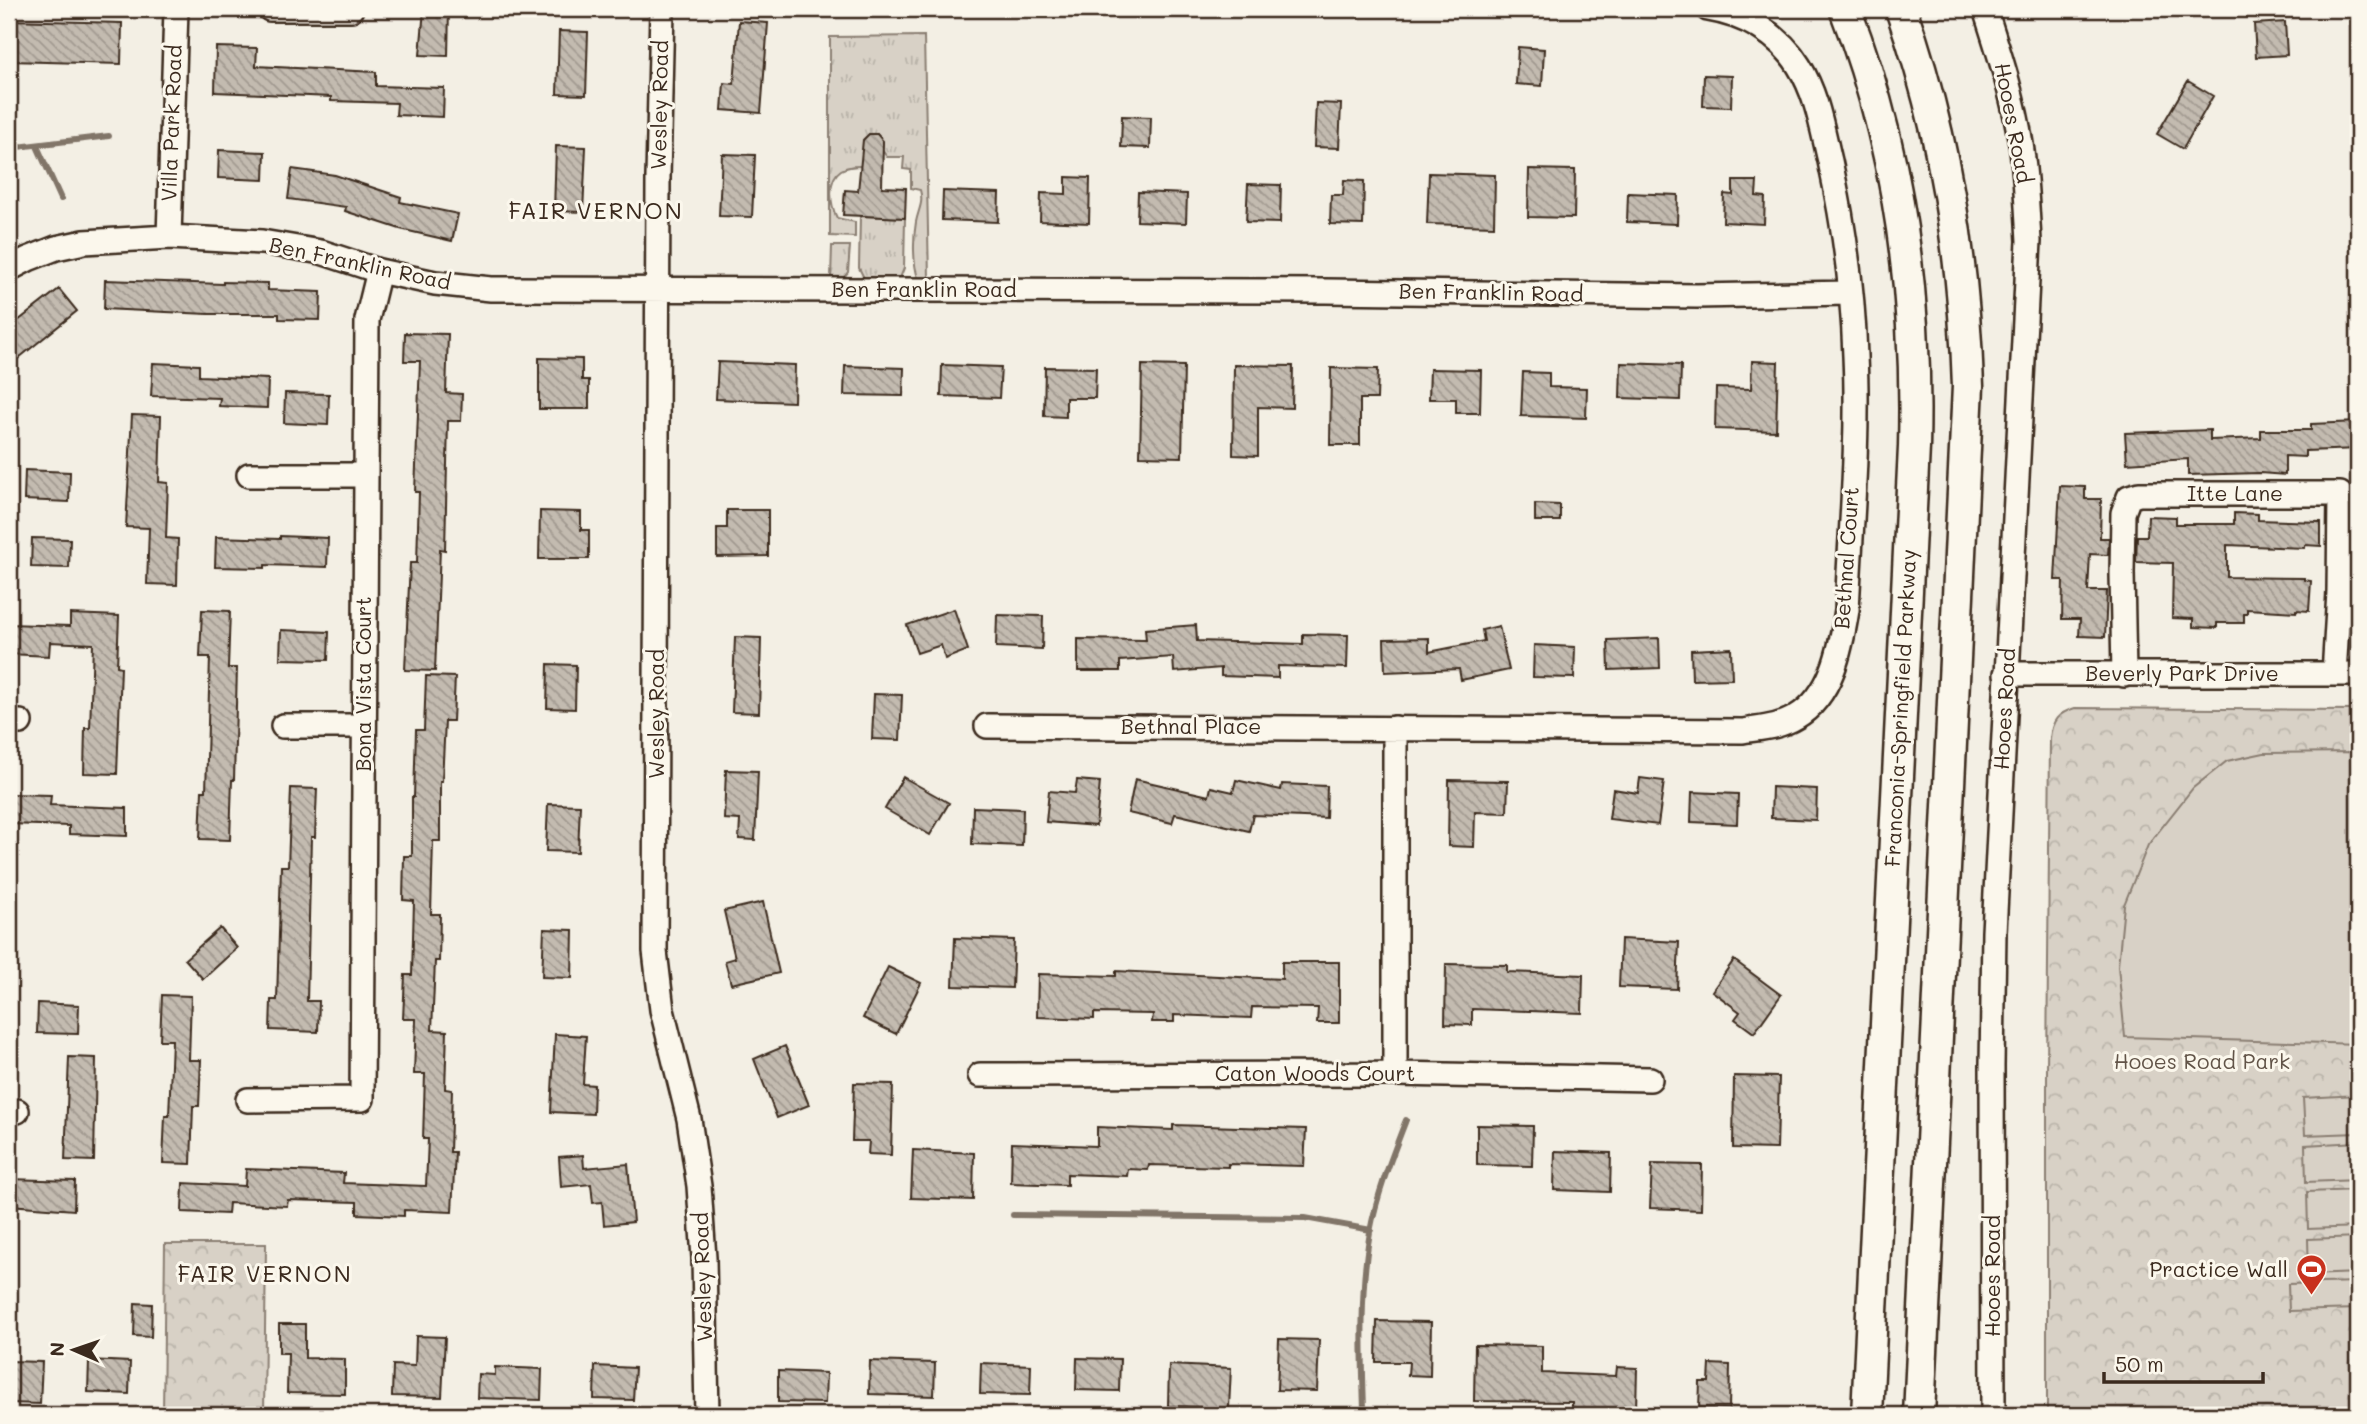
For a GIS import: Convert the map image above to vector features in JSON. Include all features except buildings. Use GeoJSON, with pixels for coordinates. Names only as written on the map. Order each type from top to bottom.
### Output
{"type":"FeatureCollection","features":[{"type":"Feature","properties":{"kind":"main road","name":"Franconia-Springfield Parkway"},"geometry":{"type":"LineString","coordinates":[[1845,9],[1877,106],[1902,219],[1916,372],[1867,1415]]}},
{"type":"Feature","properties":{"kind":"main road"},"geometry":{"type":"LineString","coordinates":[[1900,9],[1924,79],[1950,195],[1961,272],[1968,386],[1919,1415]]}},
{"type":"Feature","properties":{"kind":"street","name":"Villa Park Road"},"geometry":{"type":"LineString","coordinates":[[169,237],[176,9]]}},
{"type":"Feature","properties":{"kind":"street"},"geometry":{"type":"LineString","coordinates":[[270,9],[351,9]]}},
{"type":"Feature","properties":{"kind":"street","name":"Wesley Road"},"geometry":{"type":"LineString","coordinates":[[662,9],[658,289],[656,951],[662,1010],[689,1119],[699,1186],[704,1258],[707,1415]]}},
{"type":"Feature","properties":{"kind":"street","name":"Bethnal Court"},"geometry":{"type":"LineString","coordinates":[[1623,729],[1743,731],[1772,727],[1796,717],[1812,705],[1835,664],[1847,610],[1856,400],[1855,355],[1842,214],[1817,106],[1810,86],[1792,56],[1762,28],[1738,16],[1708,9]]}},
{"type":"Feature","properties":{"kind":"street","name":"Hooes Road"},"geometry":{"type":"LineString","coordinates":[[1985,9],[2004,67],[2021,143],[2028,229],[1994,932],[1993,1415]]}},
{"type":"Feature","properties":{"kind":"street","name":"Ben Franklin Road"},"geometry":{"type":"LineString","coordinates":[[9,269],[56,248],[84,242],[169,237],[262,242],[321,252],[379,271],[435,283],[491,289],[1326,291],[1697,296],[1850,293]]}},
{"type":"Feature","properties":{"kind":"street","name":"Bona Vista Court"},"geometry":{"type":"LineString","coordinates":[[248,1100],[362,1099],[367,320],[379,271]]}},
{"type":"Feature","properties":{"kind":"street"},"geometry":{"type":"LineString","coordinates":[[249,475],[365,475]]}},
{"type":"Feature","properties":{"kind":"street","name":"Itte Lane"},"geometry":{"type":"LineString","coordinates":[[2124,675],[2123,513],[2129,498],[2139,494],[2340,494],[2339,592],[2334,674]]}},
{"type":"Feature","properties":{"kind":"street","name":"Beverly Park Drive"},"geometry":{"type":"LineString","coordinates":[[2006,674],[2358,674]]}},
{"type":"Feature","properties":{"kind":"street"},"geometry":{"type":"LineString","coordinates":[[283,726],[364,726]]}},
{"type":"Feature","properties":{"kind":"street","name":"Bethnal Place"},"geometry":{"type":"LineString","coordinates":[[986,726],[1623,729]]}},
{"type":"Feature","properties":{"kind":"street"},"geometry":{"type":"LineString","coordinates":[[1395,728],[1395,1074]]}},
{"type":"Feature","properties":{"kind":"street","name":"Caton Woods Court"},"geometry":{"type":"LineString","coordinates":[[980,1075],[1395,1074],[1650,1079]]}},
{"type":"Feature","properties":{"kind":"green space"},"geometry":{"type":"Polygon","coordinates":[[[924,36],[929,279],[918,278],[914,258],[920,190],[911,188],[911,170],[903,169],[904,157],[887,157],[882,150],[883,141],[877,134],[869,134],[863,140],[869,166],[841,170],[833,179],[831,199],[837,218],[855,222],[855,237],[830,236],[830,37],[924,36]]]}},
{"type":"Feature","properties":{"kind":"green space"},"geometry":{"type":"Polygon","coordinates":[[[860,216],[905,218],[904,268],[900,278],[864,278],[859,268],[860,216]]]}},
{"type":"Feature","properties":{"kind":"green space"},"geometry":{"type":"Polygon","coordinates":[[[832,246],[850,246],[848,272],[844,277],[831,278],[832,246]]]}},
{"type":"Feature","properties":{"kind":"green space","name":"Hooes Road Park"},"geometry":{"type":"Polygon","coordinates":[[[2075,708],[2358,710],[2358,1415],[2047,1415],[2050,738],[2057,718],[2075,708]]]}},
{"type":"Feature","properties":{"kind":"green space"},"geometry":{"type":"Polygon","coordinates":[[[2358,752],[2358,1044],[2125,1037],[2118,966],[2124,905],[2148,845],[2193,788],[2227,761],[2264,753],[2358,752]]]}},
{"type":"Feature","properties":{"kind":"green space"},"geometry":{"type":"Polygon","coordinates":[[[2358,1095],[2358,1133],[2305,1135],[2303,1098],[2358,1095]]]}},
{"type":"Feature","properties":{"kind":"green space"},"geometry":{"type":"Polygon","coordinates":[[[2358,1142],[2358,1180],[2306,1182],[2305,1145],[2358,1142]]]}},
{"type":"Feature","properties":{"kind":"green space"},"geometry":{"type":"Polygon","coordinates":[[[2358,1190],[2358,1227],[2308,1229],[2307,1192],[2358,1190]]]}},
{"type":"Feature","properties":{"kind":"green space"},"geometry":{"type":"Polygon","coordinates":[[[2358,1237],[2358,1273],[2309,1275],[2308,1239],[2358,1237]]]}},
{"type":"Feature","properties":{"kind":"green space"},"geometry":{"type":"Polygon","coordinates":[[[165,1244],[266,1244],[264,1415],[163,1415],[165,1244]]]}},
{"type":"Feature","properties":{"kind":"green space","name":"Practice Wall"},"geometry":{"type":"Polygon","coordinates":[[[2358,1282],[2358,1309],[2289,1311],[2288,1284],[2358,1282]]]}},
{"type":"Feature","properties":{"kind":"waterway"},"geometry":{"type":"LineString","coordinates":[[9,148],[109,136]]}},
{"type":"Feature","properties":{"kind":"waterway"},"geometry":{"type":"LineString","coordinates":[[37,146],[61,199]]}},
{"type":"Feature","properties":{"kind":"waterway"},"geometry":{"type":"LineString","coordinates":[[1367,1415],[1364,1409],[1362,1343],[1367,1254],[1377,1204],[1406,1120]]}},
{"type":"Feature","properties":{"kind":"waterway"},"geometry":{"type":"LineString","coordinates":[[1013,1215],[1305,1218],[1371,1230]]}},
{"type":"Feature","properties":{"kind":"place","name":"Practice Wall"},"geometry":{"type":"Point","coordinates":[2311,1297]}},
{"type":"Feature","properties":{"kind":"district","name":"FAIR VERNON"},"geometry":{"type":"Point","coordinates":[596,211]}},
{"type":"Feature","properties":{"kind":"district","name":"FAIR VERNON"},"geometry":{"type":"Point","coordinates":[265,1274]}}]}
